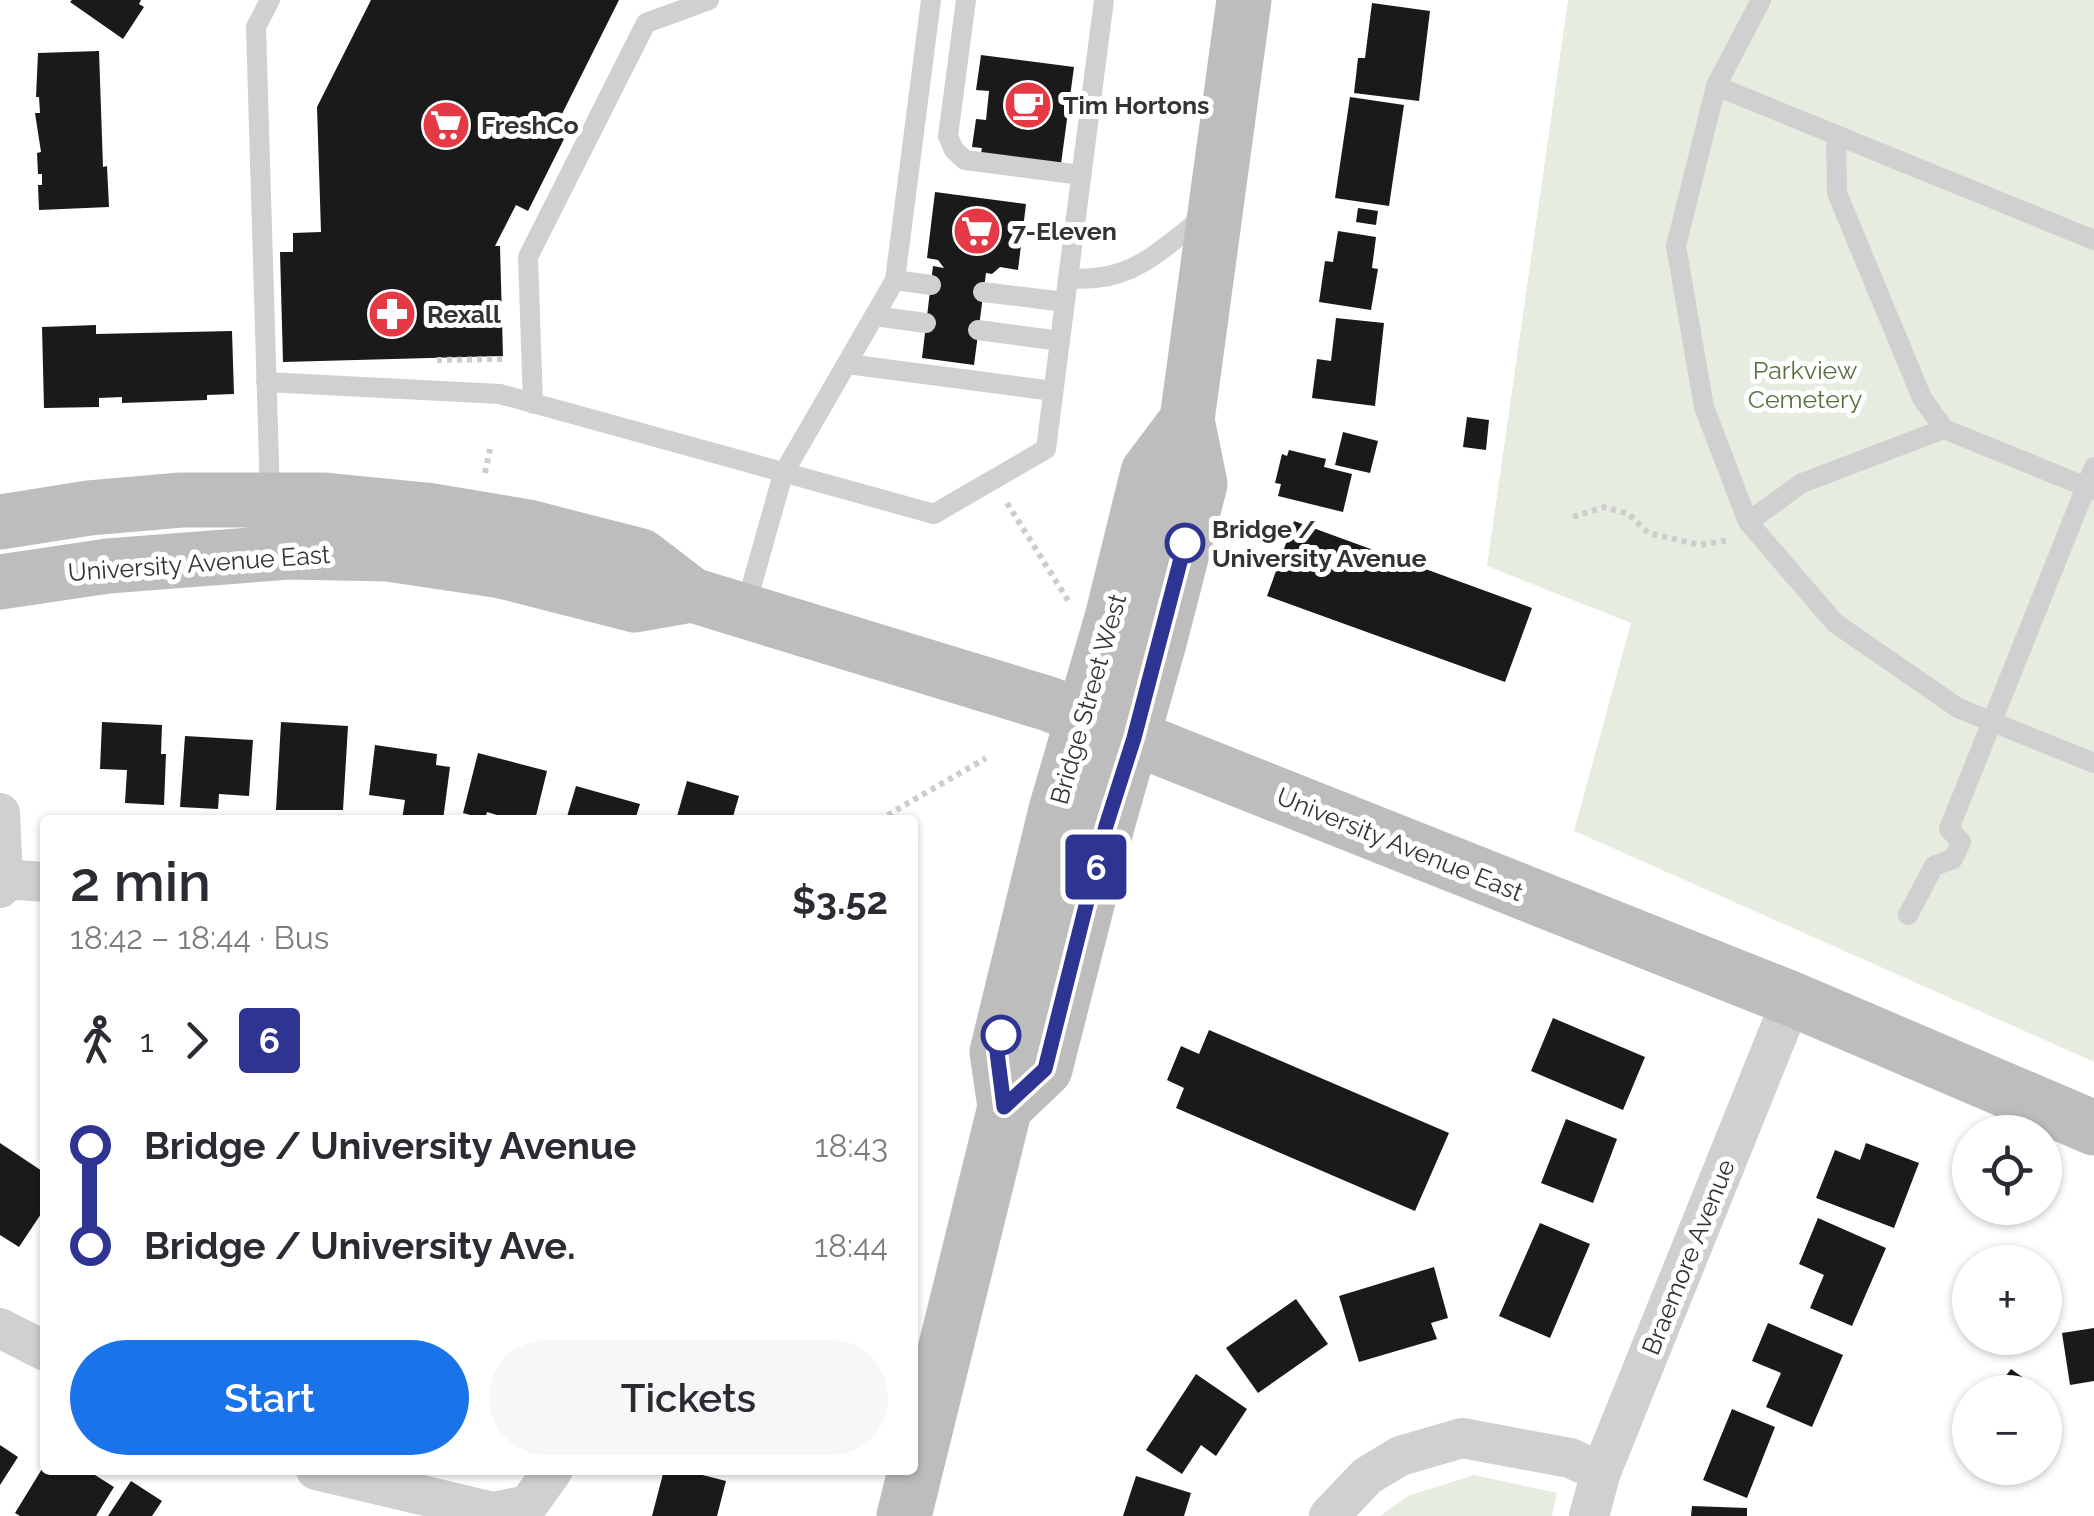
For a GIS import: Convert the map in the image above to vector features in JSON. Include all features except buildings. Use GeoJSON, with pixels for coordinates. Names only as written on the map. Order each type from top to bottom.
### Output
{"type":"FeatureCollection","features":[{"type":"Feature","properties":{"kind":"main road","name":"Bridge Street West"},"geometry":{"type":"LineString","coordinates":[[1004,1107],[1045,1069],[1106,826],[1134,738],[1200,484],[1187,420],[1244,0]]}},
{"type":"Feature","properties":{"kind":"main road","name":"Bridge Street West"},"geometry":{"type":"LineString","coordinates":[[918,1459],[1004,1107],[997,1052],[1056,810],[1134,537],[1148,472],[1187,420]]}},
{"type":"Feature","properties":{"kind":"main road","name":"University Avenue East"},"geometry":{"type":"LineString","coordinates":[[0,522],[163,502],[326,500],[426,510],[528,527],[641,556],[692,595],[1050,704],[1792,999],[2094,1128]]}},
{"type":"Feature","properties":{"kind":"main road","name":"University Avenue East"},"geometry":{"type":"LineString","coordinates":[[0,582],[108,566],[289,552],[388,554],[502,571],[635,605],[692,595]]}},
{"type":"Feature","properties":{"kind":"main road","name":"Bridge Street West"},"geometry":{"type":"LineString","coordinates":[[904,1516],[914,1475]]}},
{"type":"Feature","properties":{"kind":"street"},"geometry":{"type":"LineString","coordinates":[[0,813],[1,884],[40,882]]}},
{"type":"Feature","properties":{"kind":"street","name":"Braemore Avenue"},"geometry":{"type":"LineString","coordinates":[[1589,1516],[1601,1472],[1792,999]]}},
{"type":"Feature","properties":{"kind":"street"},"geometry":{"type":"LineString","coordinates":[[0,1328],[40,1348]]}},
{"type":"Feature","properties":{"kind":"street"},"geometry":{"type":"LineString","coordinates":[[1329,1516],[1367,1476],[1400,1456],[1462,1438],[1570,1458],[1601,1472]]}},
{"type":"Feature","properties":{"kind":"street"},"geometry":{"type":"LineString","coordinates":[[337,1475],[493,1512],[528,1505],[549,1475]]}},
{"type":"Feature","properties":{"kind":"lane"},"geometry":{"type":"LineString","coordinates":[[270,0],[256,27],[270,499]]}},
{"type":"Feature","properties":{"kind":"lane"},"geometry":{"type":"LineString","coordinates":[[532,404],[528,257],[646,23],[709,0]]}},
{"type":"Feature","properties":{"kind":"lane"},"geometry":{"type":"LineString","coordinates":[[745,609],[783,474],[895,280],[931,0]]}},
{"type":"Feature","properties":{"kind":"lane"},"geometry":{"type":"LineString","coordinates":[[966,0],[948,136],[954,150],[965,160],[1081,175]]}},
{"type":"Feature","properties":{"kind":"lane"},"geometry":{"type":"LineString","coordinates":[[266,382],[500,394],[934,514],[1046,449],[1104,0]]}},
{"type":"Feature","properties":{"kind":"lane"},"geometry":{"type":"LineString","coordinates":[[1761,0],[1716,86],[1676,246],[1704,406],[1748,522],[1835,623],[1958,708],[2094,764]]}},
{"type":"Feature","properties":{"kind":"lane"},"geometry":{"type":"LineString","coordinates":[[1716,86],[2094,240]]}},
{"type":"Feature","properties":{"kind":"lane"},"geometry":{"type":"LineString","coordinates":[[1836,136],[1837,193],[1922,398],[1944,429],[2091,482],[1949,829],[1961,842],[1953,859],[1934,866],[1908,914]]}},
{"type":"Feature","properties":{"kind":"lane"},"geometry":{"type":"LineString","coordinates":[[1068,278],[1093,281],[1118,276],[1140,265],[1217,207]]}},
{"type":"Feature","properties":{"kind":"lane"},"geometry":{"type":"LineString","coordinates":[[895,280],[931,285]]}},
{"type":"Feature","properties":{"kind":"lane"},"geometry":{"type":"LineString","coordinates":[[983,292],[1065,302]]}},
{"type":"Feature","properties":{"kind":"lane"},"geometry":{"type":"LineString","coordinates":[[874,316],[926,324]]}},
{"type":"Feature","properties":{"kind":"lane"},"geometry":{"type":"LineString","coordinates":[[978,330],[1060,341]]}},
{"type":"Feature","properties":{"kind":"lane"},"geometry":{"type":"LineString","coordinates":[[846,364],[1053,391]]}},
{"type":"Feature","properties":{"kind":"lane"},"geometry":{"type":"LineString","coordinates":[[1748,522],[1802,483],[1944,429]]}},
{"type":"Feature","properties":{"kind":"path"},"geometry":{"type":"LineString","coordinates":[[432,360],[506,358],[506,340]]}},
{"type":"Feature","properties":{"kind":"path"},"geometry":{"type":"LineString","coordinates":[[485,473],[490,449]]}},
{"type":"Feature","properties":{"kind":"path"},"geometry":{"type":"LineString","coordinates":[[1573,517],[1604,507],[1629,514],[1648,534],[1700,545],[1730,540],[1748,522]]}},
{"type":"Feature","properties":{"kind":"path"},"geometry":{"type":"LineString","coordinates":[[1018,521],[1070,603]]}},
{"type":"Feature","properties":{"kind":"path"},"geometry":{"type":"LineString","coordinates":[[888,815],[986,758]]}},
{"type":"Feature","properties":{"kind":"green space","name":"Parkview Cemetery"},"geometry":{"type":"Polygon","coordinates":[[[1568,0],[2094,0],[2094,1062],[1574,831],[1631,623],[1487,566],[1568,0]]]}},
{"type":"Feature","properties":{"kind":"green space"},"geometry":{"type":"Polygon","coordinates":[[[1474,1475],[1557,1493],[1552,1516],[1380,1516],[1408,1496],[1474,1475]]]}},
{"type":"Feature","properties":{"kind":"bus line","name":"6"},"geometry":{"type":"LineString","coordinates":[[1001,1035],[997,1052],[1004,1107],[1045,1069],[1106,826],[1134,738],[1185,543]]}},
{"type":"Feature","properties":{"kind":"place","name":"Tim Hortons"},"geometry":{"type":"Point","coordinates":[1028,105]}},
{"type":"Feature","properties":{"kind":"place","name":"FreshCo"},"geometry":{"type":"Point","coordinates":[446,125]}},
{"type":"Feature","properties":{"kind":"place","name":"7-Eleven"},"geometry":{"type":"Point","coordinates":[977,231]}},
{"type":"Feature","properties":{"kind":"place","name":"Rexall"},"geometry":{"type":"Point","coordinates":[392,314]}},
{"type":"Feature","properties":{"kind":"place","name":"Bridge / University Avenue"},"geometry":{"type":"Point","coordinates":[1185,543]}}]}
